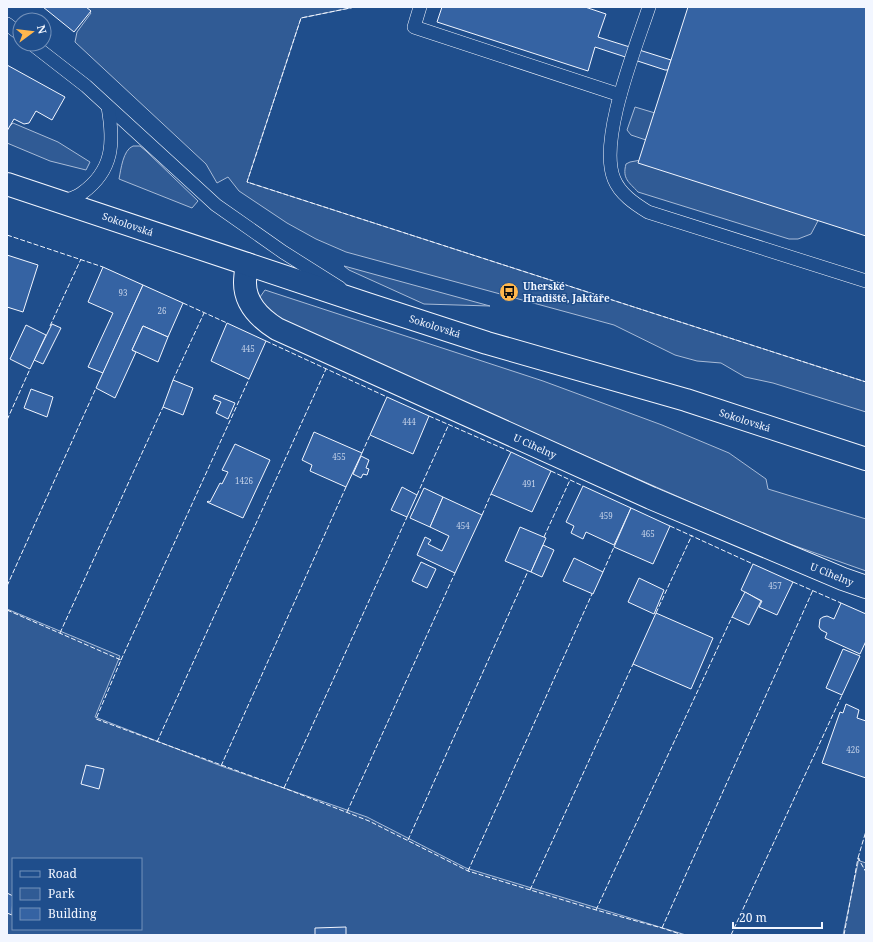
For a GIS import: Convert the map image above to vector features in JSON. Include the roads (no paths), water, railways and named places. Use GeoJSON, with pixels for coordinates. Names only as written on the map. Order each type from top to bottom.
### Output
{"type":"FeatureCollection","features":[{"type":"Feature","properties":{"kind":"main road","name":"Sokolovská"},"geometry":{"type":"LineString","coordinates":[[7,184],[367,304],[487,342],[686,400],[866,459]]}},
{"type":"Feature","properties":{"kind":"main road","name":"U Cihelny"},"geometry":{"type":"LineString","coordinates":[[247,264],[245,283],[246,295],[250,303],[261,317],[277,329],[651,498],[843,579],[866,587]]}},
{"type":"Feature","properties":{"kind":"lane"},"geometry":{"type":"LineString","coordinates":[[420,7],[414,27],[620,95]]}},
{"type":"Feature","properties":{"kind":"lane"},"geometry":{"type":"LineString","coordinates":[[649,7],[620,95],[610,148],[610,166],[614,180],[631,202],[648,212],[866,281]]}},
{"type":"Feature","properties":{"kind":"lane"},"geometry":{"type":"LineString","coordinates":[[42,52],[86,86],[216,205],[283,252],[367,304]]}},
{"type":"Feature","properties":{"kind":"lane"},"geometry":{"type":"LineString","coordinates":[[63,202],[82,193],[96,181],[110,157],[112,140],[108,107]]}},
{"type":"Feature","properties":{"kind":"place","name":"Uherské Hradiště, Jaktáře"},"geometry":{"type":"Point","coordinates":[509,292]}}]}
